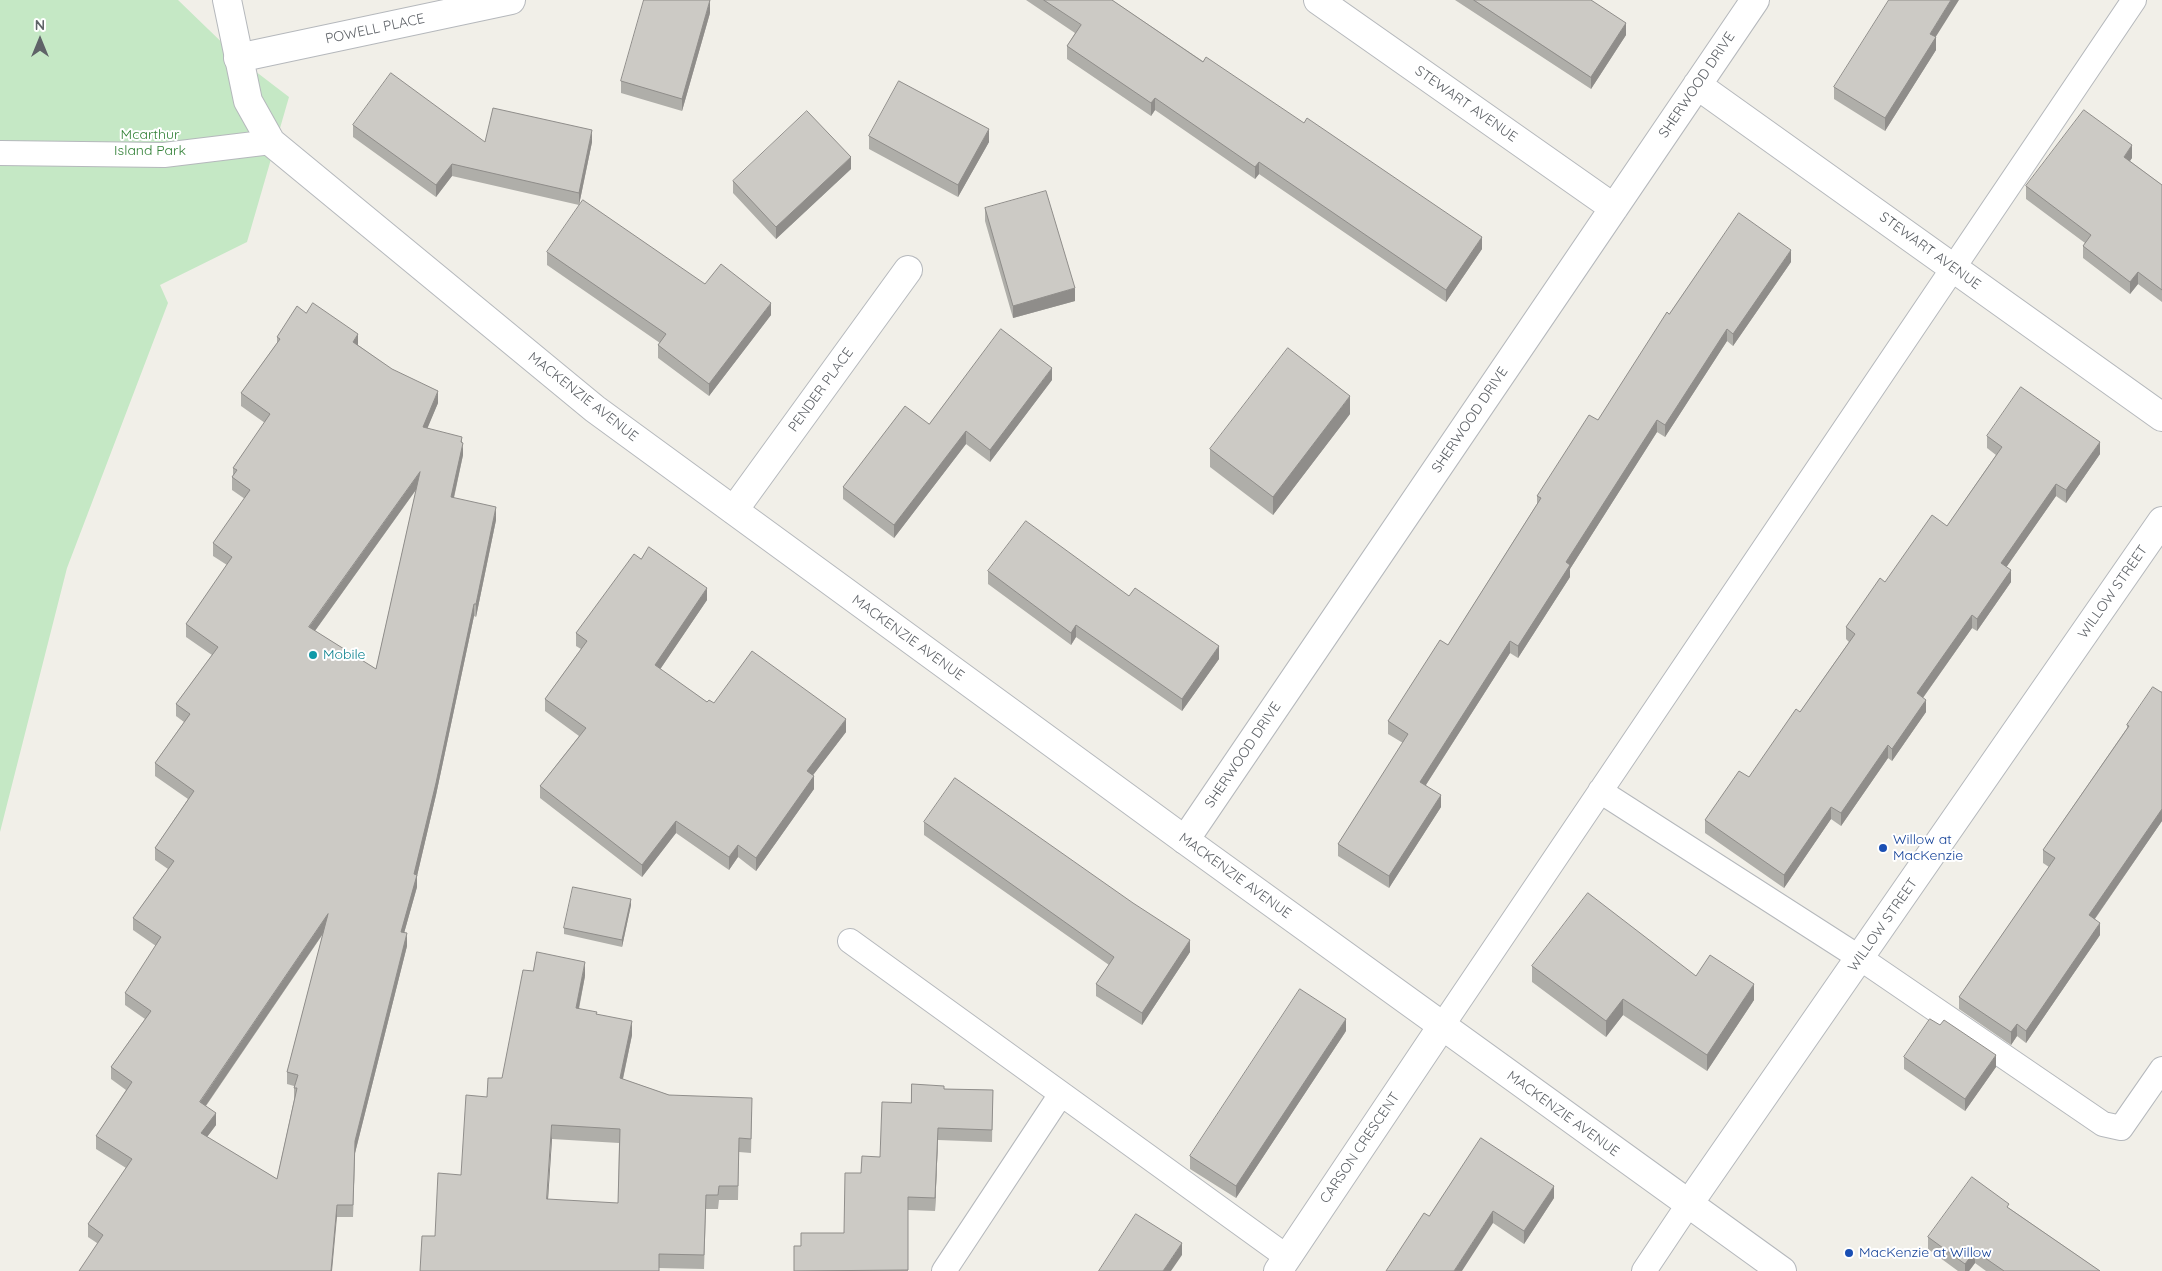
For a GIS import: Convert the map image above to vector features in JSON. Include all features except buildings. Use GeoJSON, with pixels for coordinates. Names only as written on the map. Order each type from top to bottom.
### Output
{"type":"FeatureCollection","features":[{"type":"Feature","properties":{"kind":"street"},"geometry":{"type":"LineString","coordinates":[[227,0],[248,101],[271,142]]}},
{"type":"Feature","properties":{"kind":"street","name":"POWELL PLACE"},"geometry":{"type":"LineString","coordinates":[[238,58],[511,0]]}},
{"type":"Feature","properties":{"kind":"street","name":"STEWART AVENUE"},"geometry":{"type":"LineString","coordinates":[[1318,0],[1614,208]]}},
{"type":"Feature","properties":{"kind":"street","name":"SHERWOOD DRIVE"},"geometry":{"type":"LineString","coordinates":[[1186,840],[1755,0]]}},
{"type":"Feature","properties":{"kind":"street","name":"STEWART AVENUE"},"geometry":{"type":"LineString","coordinates":[[1697,85],[2162,417]]}},
{"type":"Feature","properties":{"kind":"street","name":"MACKENZIE AVENUE"},"geometry":{"type":"LineString","coordinates":[[271,142],[595,409],[1688,1205],[1782,1271]]}},
{"type":"Feature","properties":{"kind":"street","name":"PENDER PLACE"},"geometry":{"type":"LineString","coordinates":[[734,510],[908,270]]}},
{"type":"Feature","properties":{"kind":"street","name":"WILLOW STREET"},"geometry":{"type":"LineString","coordinates":[[1688,1205],[2162,521]]}},
{"type":"Feature","properties":{"kind":"street","name":"CARSON CRESCENT"},"geometry":{"type":"LineString","coordinates":[[1282,1264],[1442,1026]]}},
{"type":"Feature","properties":{"kind":"lane"},"geometry":{"type":"LineString","coordinates":[[1442,1026],[2134,0]]}},
{"type":"Feature","properties":{"kind":"lane"},"geometry":{"type":"LineString","coordinates":[[0,152],[164,155],[271,142]]}},
{"type":"Feature","properties":{"kind":"lane"},"geometry":{"type":"LineString","coordinates":[[1600,791],[1860,958],[2103,1124],[2122,1128],[2162,1069]]}},
{"type":"Feature","properties":{"kind":"lane"},"geometry":{"type":"LineString","coordinates":[[850,941],[1062,1094],[1282,1264]]}},
{"type":"Feature","properties":{"kind":"lane"},"geometry":{"type":"LineString","coordinates":[[944,1271],[1062,1094]]}},
{"type":"Feature","properties":{"kind":"lane"},"geometry":{"type":"LineString","coordinates":[[1644,1271],[1688,1205]]}},
{"type":"Feature","properties":{"kind":"green space","name":"Mcarthur Island Park"},"geometry":{"type":"Polygon","coordinates":[[[0,0],[178,0],[238,58],[289,97],[247,242],[160,285],[168,303],[67,568],[0,832],[0,0]]]}},
{"type":"Feature","properties":{"kind":"place","name":"Mobile"},"geometry":{"type":"Point","coordinates":[313,655]}},
{"type":"Feature","properties":{"kind":"place","name":"Willow at MacKenzie"},"geometry":{"type":"Point","coordinates":[1883,848]}},
{"type":"Feature","properties":{"kind":"place","name":"MacKenzie at Willow"},"geometry":{"type":"Point","coordinates":[1849,1253]}}]}
